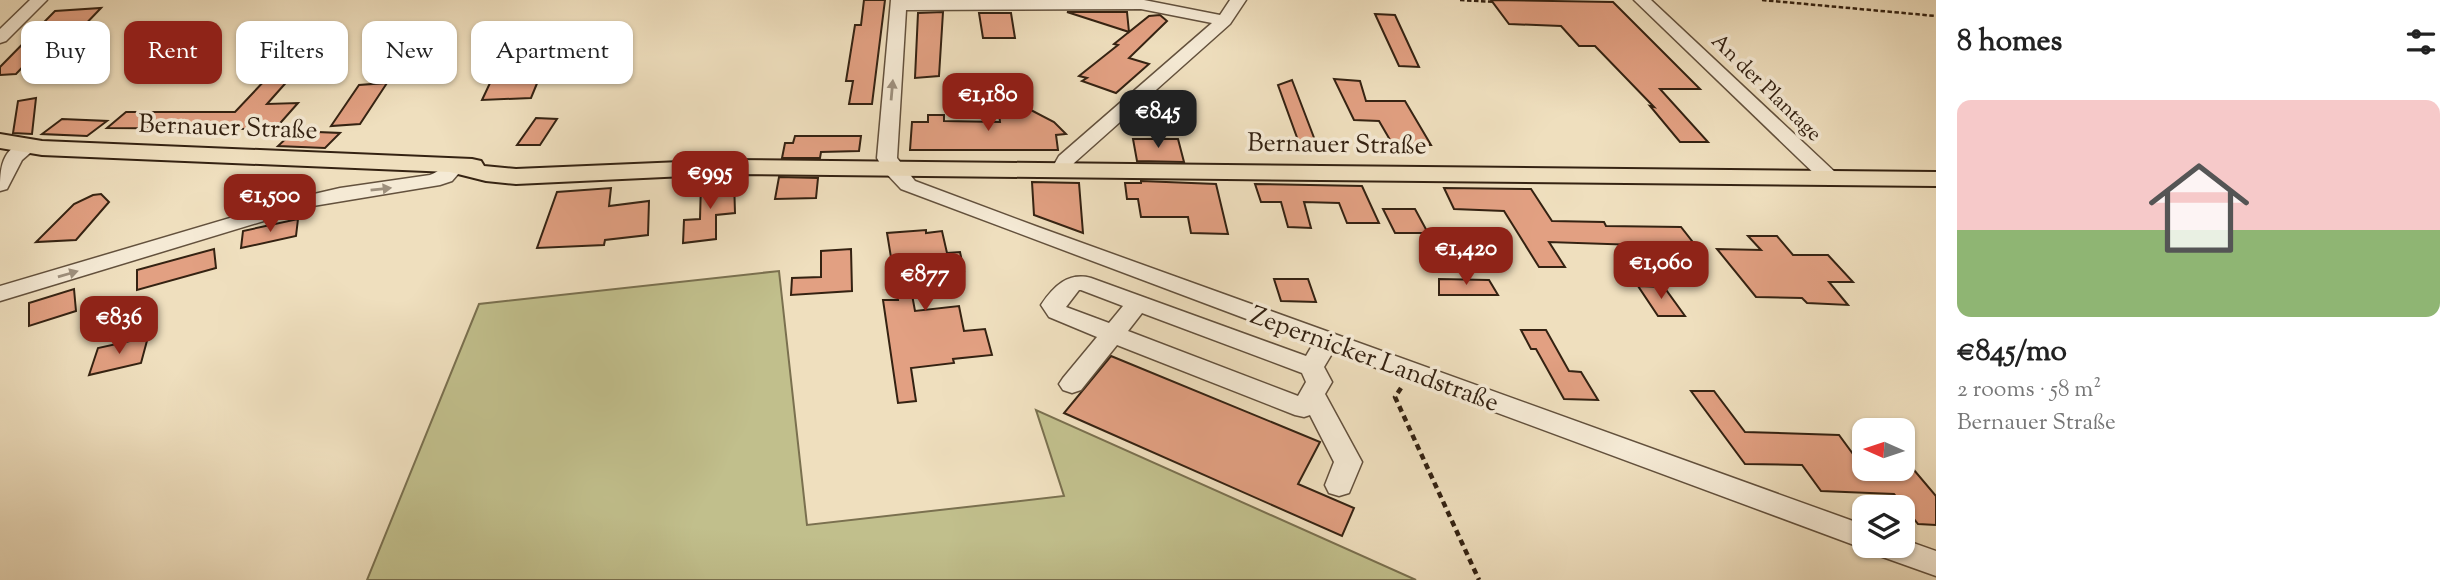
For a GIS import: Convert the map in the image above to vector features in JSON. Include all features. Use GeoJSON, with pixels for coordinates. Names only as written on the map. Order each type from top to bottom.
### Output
{"type":"FeatureCollection","features":[{"type":"Feature","properties":{"kind":"main road","name":"Bernauer Straße"},"geometry":{"type":"LineString","coordinates":[[0,141],[27,147],[455,166],[476,174],[510,178],[728,167],[1936,179]]}},
{"type":"Feature","properties":{"kind":"street"},"geometry":{"type":"LineString","coordinates":[[0,38],[39,0]]}},
{"type":"Feature","properties":{"kind":"street"},"geometry":{"type":"LineString","coordinates":[[1061,170],[1066,160],[1224,21],[1238,0]]}},
{"type":"Feature","properties":{"kind":"street","name":"An der Plantage"},"geometry":{"type":"LineString","coordinates":[[1642,0],[1830,178]]}},
{"type":"Feature","properties":{"kind":"street"},"geometry":{"type":"LineString","coordinates":[[892,168],[887,158],[899,2],[1141,4],[1224,21]]}},
{"type":"Feature","properties":{"kind":"street"},"geometry":{"type":"LineString","coordinates":[[0,186],[14,157],[27,147]]}},
{"type":"Feature","properties":{"kind":"street"},"geometry":{"type":"LineString","coordinates":[[1,294],[308,201],[433,181],[445,177],[455,166]]}},
{"type":"Feature","properties":{"kind":"street","name":"Zepernicker Landstraße"},"geometry":{"type":"LineString","coordinates":[[892,168],[908,185],[1852,533]]}},
{"type":"Feature","properties":{"kind":"street"},"geometry":{"type":"LineString","coordinates":[[1327,341],[1312,381],[1304,408],[1057,312],[1053,305],[1073,283],[1083,283],[1138,303],[1312,381],[1348,462],[1339,485]]}},
{"type":"Feature","properties":{"kind":"street"},"geometry":{"type":"LineString","coordinates":[[1072,384],[1138,303]]}},
{"type":"Feature","properties":{"kind":"street"},"geometry":{"type":"LineString","coordinates":[[1915,556],[1936,564]]}},
{"type":"Feature","properties":{"kind":"path"},"geometry":{"type":"LineString","coordinates":[[1457,5],[1460,0],[1495,2]]}},
{"type":"Feature","properties":{"kind":"path"},"geometry":{"type":"LineString","coordinates":[[1762,0],[1936,16]]}},
{"type":"Feature","properties":{"kind":"path"},"geometry":{"type":"LineString","coordinates":[[1411,372],[1395,397],[1479,580]]}},
{"type":"Feature","properties":{"kind":"shaded area"},"geometry":{"type":"Polygon","coordinates":[[[779,271],[807,525],[1064,496],[1036,410],[1416,580],[367,580],[479,304],[779,271]]]}},
{"type":"Feature","properties":{"kind":"building"},"geometry":{"type":"Polygon","coordinates":[[[864,0],[885,0],[872,104],[849,104],[853,81],[846,81],[855,25],[861,25],[864,0]]]}},
{"type":"Feature","properties":{"kind":"building"},"geometry":{"type":"Polygon","coordinates":[[[1491,0],[1613,2],[1700,89],[1660,89],[1708,142],[1680,142],[1650,106],[1654,107],[1595,46],[1579,46],[1561,26],[1509,24],[1491,0]]]}},
{"type":"Feature","properties":{"kind":"building"},"geometry":{"type":"Polygon","coordinates":[[[101,8],[89,21],[45,21],[55,11],[101,8]]]}},
{"type":"Feature","properties":{"kind":"building"},"geometry":{"type":"Polygon","coordinates":[[[943,12],[939,76],[915,78],[918,13],[943,12]]]}},
{"type":"Feature","properties":{"kind":"building"},"geometry":{"type":"Polygon","coordinates":[[[1067,12],[1127,12],[1129,32],[1067,12]]]}},
{"type":"Feature","properties":{"kind":"building"},"geometry":{"type":"Polygon","coordinates":[[[979,13],[1011,13],[1015,38],[983,38],[979,13]]]}},
{"type":"Feature","properties":{"kind":"building"},"geometry":{"type":"Polygon","coordinates":[[[1375,14],[1395,15],[1419,67],[1399,66],[1375,14]]]}},
{"type":"Feature","properties":{"kind":"building"},"geometry":{"type":"Polygon","coordinates":[[[1160,15],[1167,21],[1129,58],[1149,64],[1116,93],[1082,81],[1087,78],[1079,76],[1149,16],[1160,15]]]}},
{"type":"Feature","properties":{"kind":"building"},"geometry":{"type":"Polygon","coordinates":[[[21,46],[21,69],[16,74],[0,75],[0,67],[21,46]]]}},
{"type":"Feature","properties":{"kind":"building"},"geometry":{"type":"Polygon","coordinates":[[[1334,79],[1360,81],[1366,101],[1405,101],[1431,145],[1393,145],[1379,121],[1354,120],[1334,79]]]}},
{"type":"Feature","properties":{"kind":"building"},"geometry":{"type":"Polygon","coordinates":[[[1292,80],[1316,143],[1299,143],[1278,85],[1292,80]]]}},
{"type":"Feature","properties":{"kind":"building"},"geometry":{"type":"Polygon","coordinates":[[[261,84],[285,84],[267,104],[298,103],[275,129],[107,128],[126,112],[235,112],[261,84]]]}},
{"type":"Feature","properties":{"kind":"building"},"geometry":{"type":"Polygon","coordinates":[[[386,84],[360,124],[331,126],[359,85],[386,84]]]}},
{"type":"Feature","properties":{"kind":"building"},"geometry":{"type":"Polygon","coordinates":[[[490,84],[537,84],[531,98],[482,100],[490,84]]]}},
{"type":"Feature","properties":{"kind":"building"},"geometry":{"type":"Polygon","coordinates":[[[36,98],[32,134],[13,133],[18,101],[36,98]]]}},
{"type":"Feature","properties":{"kind":"building"},"geometry":{"type":"Polygon","coordinates":[[[998,104],[1029,109],[1054,122],[1066,134],[1056,135],[1058,150],[910,150],[912,122],[928,122],[928,115],[944,115],[944,121],[1000,122],[998,104]]]}},
{"type":"Feature","properties":{"kind":"building"},"geometry":{"type":"Polygon","coordinates":[[[536,118],[557,119],[540,145],[517,145],[536,118]]]}},
{"type":"Feature","properties":{"kind":"building"},"geometry":{"type":"Polygon","coordinates":[[[62,119],[107,121],[87,136],[42,134],[62,119]]]}},
{"type":"Feature","properties":{"kind":"building"},"geometry":{"type":"Polygon","coordinates":[[[294,131],[340,133],[325,148],[278,146],[294,131]]]}},
{"type":"Feature","properties":{"kind":"building"},"geometry":{"type":"Polygon","coordinates":[[[795,136],[861,136],[859,151],[821,152],[820,158],[782,158],[785,143],[793,143],[795,136]]]}},
{"type":"Feature","properties":{"kind":"building"},"geometry":{"type":"Polygon","coordinates":[[[1133,139],[1178,139],[1184,162],[1137,161],[1133,139]]]}},
{"type":"Feature","properties":{"kind":"building"},"geometry":{"type":"Polygon","coordinates":[[[779,177],[818,178],[816,198],[775,199],[779,177]]]}},
{"type":"Feature","properties":{"kind":"building"},"geometry":{"type":"Polygon","coordinates":[[[734,180],[735,213],[716,215],[716,239],[683,243],[684,220],[700,219],[701,183],[734,180]]]}},
{"type":"Feature","properties":{"kind":"building"},"geometry":{"type":"Polygon","coordinates":[[[1141,181],[1216,184],[1228,234],[1191,233],[1188,217],[1141,217],[1138,199],[1127,199],[1125,183],[1141,181]]]}},
{"type":"Feature","properties":{"kind":"building"},"geometry":{"type":"Polygon","coordinates":[[[1032,182],[1079,183],[1083,233],[1034,215],[1032,182]]]}},
{"type":"Feature","properties":{"kind":"building"},"geometry":{"type":"Polygon","coordinates":[[[1255,184],[1362,186],[1379,223],[1347,223],[1339,203],[1304,202],[1311,228],[1288,227],[1281,202],[1261,202],[1255,184]]]}},
{"type":"Feature","properties":{"kind":"building"},"geometry":{"type":"Polygon","coordinates":[[[611,188],[609,206],[649,201],[648,235],[605,240],[604,245],[537,248],[557,192],[611,188]]]}},
{"type":"Feature","properties":{"kind":"building"},"geometry":{"type":"Polygon","coordinates":[[[1444,188],[1531,189],[1552,221],[1604,222],[1606,226],[1681,227],[1699,250],[1549,242],[1565,267],[1539,267],[1504,211],[1454,209],[1444,188]]]}},
{"type":"Feature","properties":{"kind":"building"},"geometry":{"type":"Polygon","coordinates":[[[101,194],[109,202],[76,240],[36,242],[74,204],[101,194]]]}},
{"type":"Feature","properties":{"kind":"building"},"geometry":{"type":"Polygon","coordinates":[[[1383,209],[1415,209],[1428,233],[1395,233],[1383,209]]]}},
{"type":"Feature","properties":{"kind":"building"},"geometry":{"type":"Polygon","coordinates":[[[298,219],[296,236],[241,248],[243,231],[298,219]]]}},
{"type":"Feature","properties":{"kind":"building"},"geometry":{"type":"Polygon","coordinates":[[[926,230],[926,233],[942,231],[947,253],[960,252],[964,271],[908,273],[915,311],[959,306],[964,331],[985,329],[992,355],[953,359],[954,363],[911,368],[916,401],[898,403],[883,300],[898,300],[887,233],[926,230]]]}},
{"type":"Feature","properties":{"kind":"building"},"geometry":{"type":"Polygon","coordinates":[[[1748,236],[1777,236],[1793,255],[1828,255],[1853,282],[1829,282],[1848,305],[1807,303],[1802,298],[1756,297],[1717,249],[1761,250],[1748,236]]]}},
{"type":"Feature","properties":{"kind":"building"},"geometry":{"type":"Polygon","coordinates":[[[214,249],[216,268],[137,290],[137,270],[214,249]]]}},
{"type":"Feature","properties":{"kind":"building"},"geometry":{"type":"Polygon","coordinates":[[[851,249],[852,291],[791,295],[792,278],[821,277],[821,251],[851,249]]]}},
{"type":"Feature","properties":{"kind":"building"},"geometry":{"type":"Polygon","coordinates":[[[1274,279],[1308,279],[1316,302],[1281,301],[1274,279]]]}},
{"type":"Feature","properties":{"kind":"building"},"geometry":{"type":"Polygon","coordinates":[[[1439,279],[1489,280],[1498,295],[1439,295],[1439,279]]]}},
{"type":"Feature","properties":{"kind":"building"},"geometry":{"type":"Polygon","coordinates":[[[1638,286],[1664,287],[1685,316],[1658,316],[1638,286]]]}},
{"type":"Feature","properties":{"kind":"building"},"geometry":{"type":"Polygon","coordinates":[[[74,289],[76,311],[29,326],[29,303],[74,289]]]}},
{"type":"Feature","properties":{"kind":"building"},"geometry":{"type":"Polygon","coordinates":[[[1521,330],[1546,330],[1569,371],[1581,372],[1598,400],[1564,399],[1536,349],[1531,349],[1521,330]]]}},
{"type":"Feature","properties":{"kind":"building"},"geometry":{"type":"Polygon","coordinates":[[[148,337],[141,363],[89,375],[98,348],[148,337]]]}},
{"type":"Feature","properties":{"kind":"building"},"geometry":{"type":"Polygon","coordinates":[[[1111,356],[1320,442],[1298,484],[1354,508],[1342,536],[1064,413],[1111,356]]]}},
{"type":"Feature","properties":{"kind":"building"},"geometry":{"type":"Polygon","coordinates":[[[1691,391],[1714,391],[1745,432],[1839,435],[1852,453],[1852,481],[1915,481],[1915,471],[1936,496],[1936,525],[1918,524],[1915,520],[1915,495],[1821,491],[1802,465],[1745,464],[1691,391]]]}}]}
